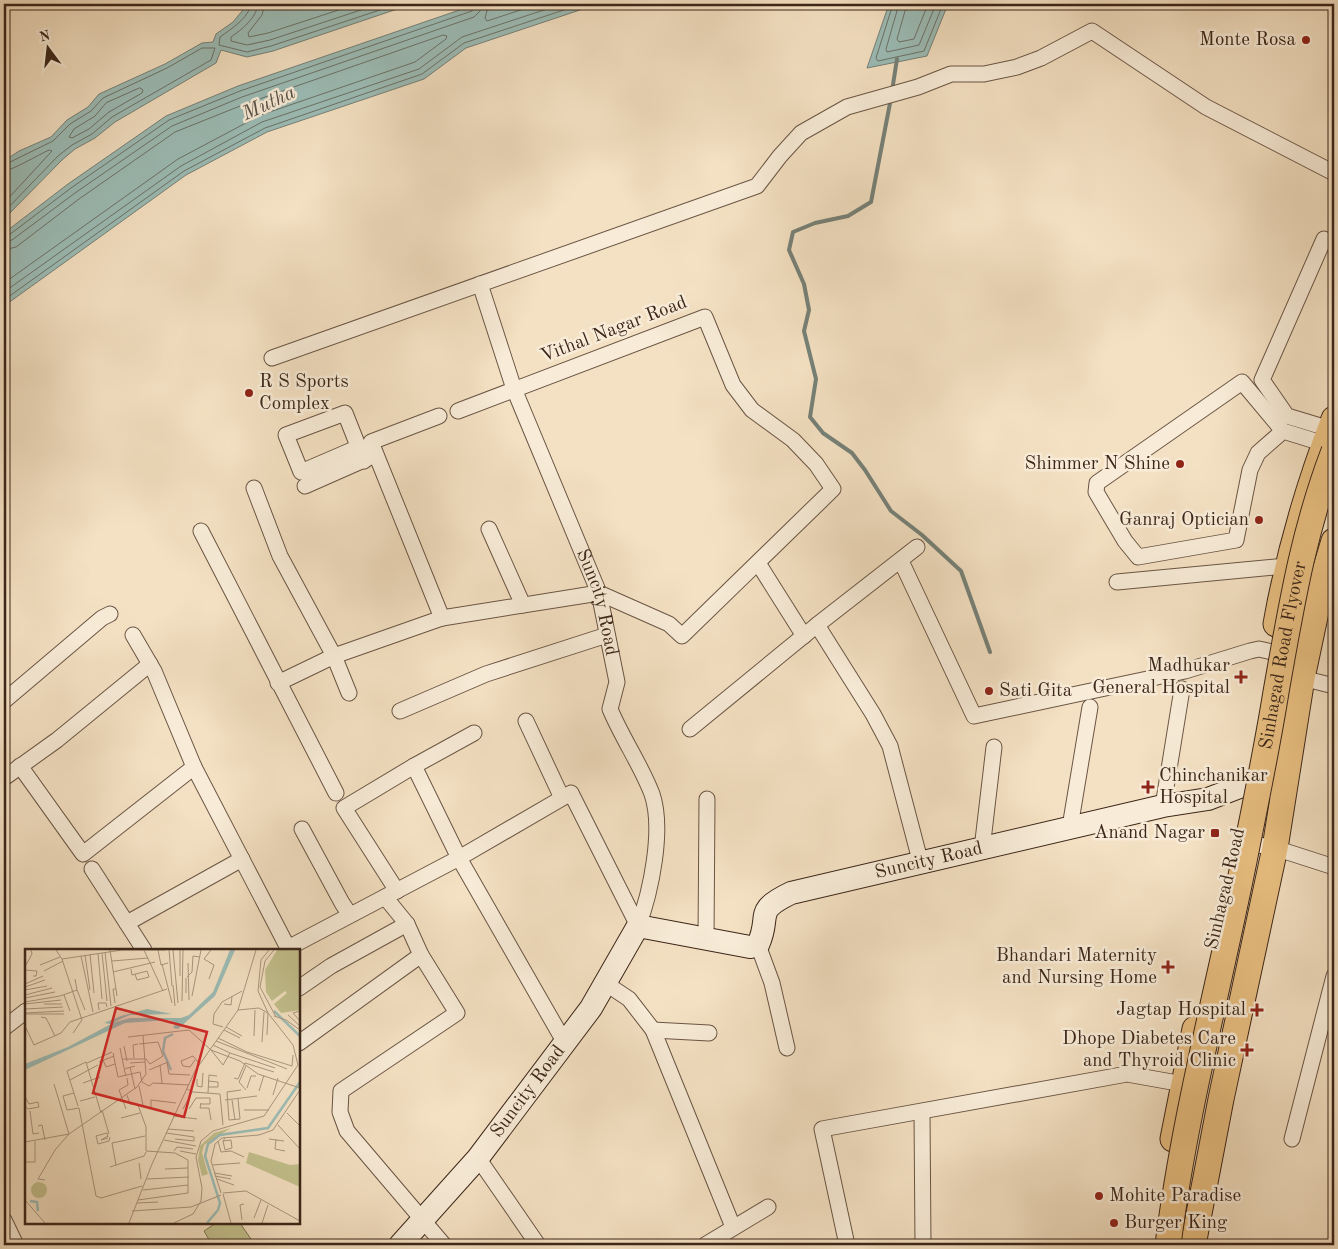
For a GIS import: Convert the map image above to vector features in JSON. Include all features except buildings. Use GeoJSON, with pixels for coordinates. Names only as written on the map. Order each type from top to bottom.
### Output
{"type":"FeatureCollection","features":[{"type":"Feature","properties":{"kind":"main road","name":"Sinhagad Road"},"geometry":{"type":"LineString","coordinates":[[1157,1245],[1162,1204],[1183,1084],[1250,784],[1286,566],[1307,491],[1331,436]]}},
{"type":"Feature","properties":{"kind":"main road","name":"Sinhagad Road Flyover"},"geometry":{"type":"LineString","coordinates":[[1168,1245],[1174,1200],[1194,1092],[1229,938],[1274,704],[1297,570],[1331,436]]}},
{"type":"Feature","properties":{"kind":"main road","name":"Sinhagad Road Flyover"},"geometry":{"type":"LineString","coordinates":[[1177,1245],[1202,1093],[1271,777],[1305,592],[1326,494],[1334,472]]}},
{"type":"Feature","properties":{"kind":"main road","name":"Sinhagad Road"},"geometry":{"type":"LineString","coordinates":[[1193,1245],[1221,1099],[1276,848],[1302,678],[1324,574],[1334,541]]}},
{"type":"Feature","properties":{"kind":"street"},"geometry":{"type":"LineString","coordinates":[[272,358],[758,186],[780,156],[801,133],[847,107],[918,87],[951,74],[984,74],[1018,67],[1041,58],[1092,31],[1206,107],[1334,173]]}},
{"type":"Feature","properties":{"kind":"street"},"geometry":{"type":"LineString","coordinates":[[1324,239],[1262,380],[1287,416],[1331,436]]}},
{"type":"Feature","properties":{"kind":"street","name":"Suncity Road"},"geometry":{"type":"LineString","coordinates":[[400,1245],[478,1158],[591,1008],[638,926],[645,907],[657,834],[652,797],[610,709],[617,682],[599,593],[514,389],[480,284]]}},
{"type":"Feature","properties":{"kind":"street","name":"Vithal Nagar Road"},"geometry":{"type":"LineString","coordinates":[[458,411],[705,317],[733,385],[752,410],[793,440],[816,464],[834,489],[758,563]]}},
{"type":"Feature","properties":{"kind":"street"},"geometry":{"type":"LineString","coordinates":[[1282,431],[1258,453],[1250,470],[1236,540],[1138,556],[1125,541],[1096,492],[1097,483],[1242,382],[1282,431],[1331,436]]}},
{"type":"Feature","properties":{"kind":"street"},"geometry":{"type":"LineString","coordinates":[[440,416],[371,442],[367,454],[310,478],[300,472],[286,435],[345,413],[367,454],[442,618]]}},
{"type":"Feature","properties":{"kind":"street"},"geometry":{"type":"LineString","coordinates":[[254,488],[280,556],[334,656],[349,693]]}},
{"type":"Feature","properties":{"kind":"street"},"geometry":{"type":"LineString","coordinates":[[489,529],[523,605]]}},
{"type":"Feature","properties":{"kind":"street"},"geometry":{"type":"LineString","coordinates":[[201,531],[336,793]]}},
{"type":"Feature","properties":{"kind":"street"},"geometry":{"type":"LineString","coordinates":[[690,729],[817,625],[917,547]]}},
{"type":"Feature","properties":{"kind":"street"},"geometry":{"type":"LineString","coordinates":[[901,561],[974,716],[1185,671],[1250,650],[1259,649],[1272,652]]}},
{"type":"Feature","properties":{"kind":"street"},"geometry":{"type":"LineString","coordinates":[[278,683],[334,656],[442,618],[599,593],[669,624],[682,636],[758,563],[804,636]]}},
{"type":"Feature","properties":{"kind":"street"},"geometry":{"type":"LineString","coordinates":[[1117,582],[1286,566]]}},
{"type":"Feature","properties":{"kind":"street"},"geometry":{"type":"LineString","coordinates":[[4,701],[102,618],[110,614]]}},
{"type":"Feature","properties":{"kind":"street"},"geometry":{"type":"LineString","coordinates":[[817,625],[873,714],[890,746],[921,864]]}},
{"type":"Feature","properties":{"kind":"street"},"geometry":{"type":"LineString","coordinates":[[132,635],[150,664],[175,718],[194,767],[288,948],[459,858],[571,793],[638,926],[750,947],[758,946],[772,983],[787,1048]]}},
{"type":"Feature","properties":{"kind":"street"},"geometry":{"type":"LineString","coordinates":[[400,710],[486,674],[607,635]]}},
{"type":"Feature","properties":{"kind":"street"},"geometry":{"type":"LineString","coordinates":[[4,778],[57,740],[150,664]]}},
{"type":"Feature","properties":{"kind":"street"},"geometry":{"type":"LineString","coordinates":[[1302,678],[1334,686]]}},
{"type":"Feature","properties":{"kind":"street"},"geometry":{"type":"LineString","coordinates":[[1163,806],[1182,689]]}},
{"type":"Feature","properties":{"kind":"street"},"geometry":{"type":"LineString","coordinates":[[1070,827],[1090,707]]}},
{"type":"Feature","properties":{"kind":"street"},"geometry":{"type":"LineString","coordinates":[[526,721],[562,798]]}},
{"type":"Feature","properties":{"kind":"street"},"geometry":{"type":"LineString","coordinates":[[444,1245],[348,1130],[340,1112],[339,1098],[341,1090],[458,1012],[421,955],[408,924],[344,808],[474,733]]}},
{"type":"Feature","properties":{"kind":"street"},"geometry":{"type":"LineString","coordinates":[[982,849],[994,747]]}},
{"type":"Feature","properties":{"kind":"street"},"geometry":{"type":"LineString","coordinates":[[20,766],[83,854],[194,767]]}},
{"type":"Feature","properties":{"kind":"street"},"geometry":{"type":"LineString","coordinates":[[414,766],[459,858],[564,1043]]}},
{"type":"Feature","properties":{"kind":"street"},"geometry":{"type":"LineString","coordinates":[[1250,784],[1285,790]]}},
{"type":"Feature","properties":{"kind":"street","name":"Suncity Road"},"geometry":{"type":"LineString","coordinates":[[758,946],[765,914],[770,904],[791,893],[1163,806],[1208,799],[1250,784]]}},
{"type":"Feature","properties":{"kind":"street"},"geometry":{"type":"LineString","coordinates":[[706,939],[707,799]]}},
{"type":"Feature","properties":{"kind":"street"},"geometry":{"type":"LineString","coordinates":[[302,829],[337,896],[350,915]]}},
{"type":"Feature","properties":{"kind":"street"},"geometry":{"type":"LineString","coordinates":[[1237,842],[1276,848],[1334,867]]}},
{"type":"Feature","properties":{"kind":"street"},"geometry":{"type":"LineString","coordinates":[[127,924],[242,859]]}},
{"type":"Feature","properties":{"kind":"street"},"geometry":{"type":"LineString","coordinates":[[92,868],[143,949]]}},
{"type":"Feature","properties":{"kind":"street"},"geometry":{"type":"LineString","coordinates":[[300,987],[331,966],[408,924]]}},
{"type":"Feature","properties":{"kind":"street"},"geometry":{"type":"LineString","coordinates":[[300,1042],[421,955]]}},
{"type":"Feature","properties":{"kind":"street"},"geometry":{"type":"LineString","coordinates":[[1292,1139],[1329,1019],[1334,976]]}},
{"type":"Feature","properties":{"kind":"street"},"geometry":{"type":"LineString","coordinates":[[605,983],[629,999],[652,1030],[728,1235]]}},
{"type":"Feature","properties":{"kind":"street"},"geometry":{"type":"LineString","coordinates":[[4,1028],[25,1012]]}},
{"type":"Feature","properties":{"kind":"street"},"geometry":{"type":"LineString","coordinates":[[652,1030],[709,1033]]}},
{"type":"Feature","properties":{"kind":"street"},"geometry":{"type":"LineString","coordinates":[[847,1245],[822,1129],[1127,1074],[1183,1084]]}},
{"type":"Feature","properties":{"kind":"street"},"geometry":{"type":"LineString","coordinates":[[922,1112],[922,1245]]}},
{"type":"Feature","properties":{"kind":"street"},"geometry":{"type":"LineString","coordinates":[[478,1158],[538,1245]]}},
{"type":"Feature","properties":{"kind":"street"},"geometry":{"type":"LineString","coordinates":[[704,1245],[728,1235],[768,1207]]}},
{"type":"Feature","properties":{"kind":"street"},"geometry":{"type":"LineString","coordinates":[[4,1220],[16,1245]]}},
{"type":"Feature","properties":{"kind":"shaded area"},"geometry":{"type":"Polygon","coordinates":[[[214,1224],[241,1224],[255,1245],[212,1245],[204,1231],[214,1224]]]}},
{"type":"Feature","properties":{"kind":"water"},"geometry":{"type":"Polygon","coordinates":[[[248,4],[412,4],[273,51],[247,57],[221,50],[216,63],[115,122],[95,138],[75,149],[4,219],[4,161],[19,151],[51,137],[67,120],[88,107],[99,94],[165,64],[202,43],[213,42],[216,34],[233,22],[248,4]]]}},
{"type":"Feature","properties":{"kind":"water","name":"Mutha"},"geometry":{"type":"Polygon","coordinates":[[[477,4],[598,4],[466,48],[424,79],[267,132],[186,175],[4,306],[4,233],[68,184],[166,116],[238,86],[477,4]]]}},
{"type":"Feature","properties":{"kind":"water"},"geometry":{"type":"Polygon","coordinates":[[[889,4],[948,4],[927,56],[867,68],[889,4]]]}},
{"type":"Feature","properties":{"kind":"waterway"},"geometry":{"type":"LineString","coordinates":[[892,91],[897,59]]}},
{"type":"Feature","properties":{"kind":"waterway"},"geometry":{"type":"LineString","coordinates":[[891,98],[871,202],[848,216],[815,223],[793,232],[789,250],[804,284],[809,310],[804,331],[816,379],[810,417],[823,433],[852,453],[891,511],[922,535],[961,571],[990,652]]}},
{"type":"Feature","properties":{"kind":"place","name":"Monte Rosa"},"geometry":{"type":"Point","coordinates":[1306,40]}},
{"type":"Feature","properties":{"kind":"place","name":"R S Sports Complex"},"geometry":{"type":"Point","coordinates":[249,393]}},
{"type":"Feature","properties":{"kind":"place","name":"Shimmer N Shine"},"geometry":{"type":"Point","coordinates":[1180,464]}},
{"type":"Feature","properties":{"kind":"place","name":"Ganraj Optician"},"geometry":{"type":"Point","coordinates":[1259,520]}},
{"type":"Feature","properties":{"kind":"place","name":"Madhukar General Hospital"},"geometry":{"type":"Point","coordinates":[1241,677]}},
{"type":"Feature","properties":{"kind":"place","name":"Sati Gita"},"geometry":{"type":"Point","coordinates":[989,691]}},
{"type":"Feature","properties":{"kind":"place","name":"Chinchanikar Hospital"},"geometry":{"type":"Point","coordinates":[1148,787]}},
{"type":"Feature","properties":{"kind":"place","name":"Anand Nagar"},"geometry":{"type":"Point","coordinates":[1215,833]}},
{"type":"Feature","properties":{"kind":"place","name":"Bhandari Maternity and Nursing Home"},"geometry":{"type":"Point","coordinates":[1168,967]}},
{"type":"Feature","properties":{"kind":"place","name":"Jagtap Hospital"},"geometry":{"type":"Point","coordinates":[1257,1010]}},
{"type":"Feature","properties":{"kind":"place","name":"Dhope Diabetes Care and Thyroid Clinic"},"geometry":{"type":"Point","coordinates":[1247,1050]}},
{"type":"Feature","properties":{"kind":"place","name":"Mohite Paradise"},"geometry":{"type":"Point","coordinates":[1099,1196]}},
{"type":"Feature","properties":{"kind":"place","name":"Burger King"},"geometry":{"type":"Point","coordinates":[1114,1223]}}]}
